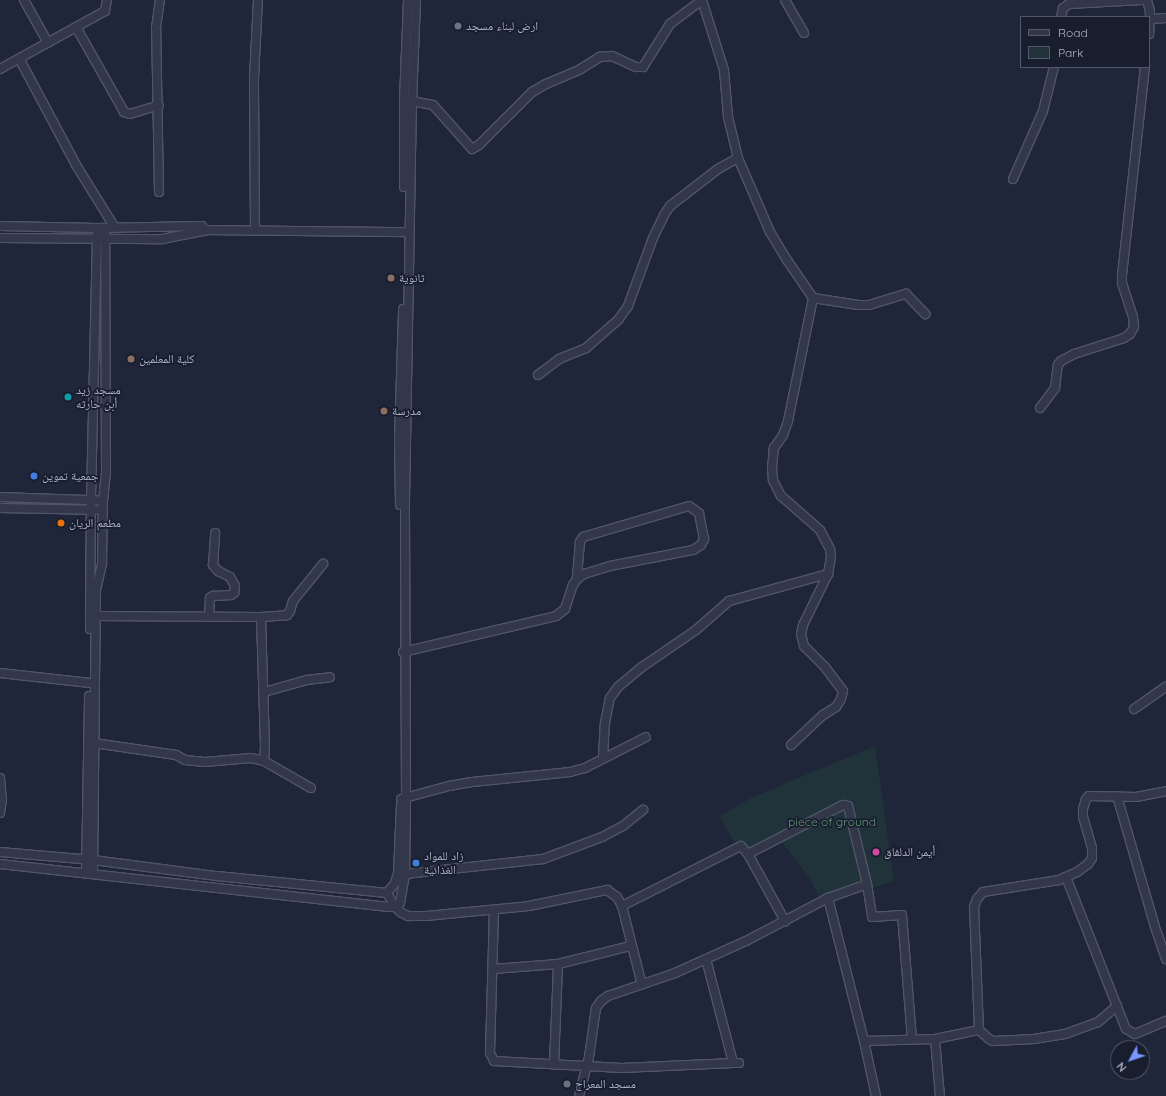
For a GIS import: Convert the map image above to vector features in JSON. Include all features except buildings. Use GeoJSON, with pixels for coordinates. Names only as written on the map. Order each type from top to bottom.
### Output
{"type":"FeatureCollection","features":[{"type":"Feature","properties":{"kind":"street"},"geometry":{"type":"LineString","coordinates":[[24,0],[48,42]]}},
{"type":"Feature","properties":{"kind":"street"},"geometry":{"type":"LineString","coordinates":[[0,69],[20,60],[48,42],[105,10],[107,0]]}},
{"type":"Feature","properties":{"kind":"street"},"geometry":{"type":"LineString","coordinates":[[159,192],[159,105],[156,28],[160,0]]}},
{"type":"Feature","properties":{"kind":"street"},"geometry":{"type":"LineString","coordinates":[[255,227],[254,78],[258,0]]}},
{"type":"Feature","properties":{"kind":"street"},"geometry":{"type":"LineString","coordinates":[[0,864],[89,872],[395,907],[400,903],[405,874],[404,652],[408,0]]}},
{"type":"Feature","properties":{"kind":"street"},"geometry":{"type":"LineString","coordinates":[[408,100],[416,0]]}},
{"type":"Feature","properties":{"kind":"street"},"geometry":{"type":"LineString","coordinates":[[408,100],[433,105],[472,149],[479,145],[489,133],[532,92],[546,84],[579,70],[600,58],[612,56],[636,68],[643,68],[670,24],[702,0],[724,70],[728,117],[738,158],[770,232],[813,298],[788,421],[783,436],[774,448],[772,469],[773,480],[781,496],[820,530],[827,541],[831,557],[828,574],[803,625],[802,640],[807,650],[824,666],[842,688],[841,699],[836,707],[823,715],[792,745]]}},
{"type":"Feature","properties":{"kind":"street"},"geometry":{"type":"LineString","coordinates":[[784,0],[804,33]]}},
{"type":"Feature","properties":{"kind":"street"},"geometry":{"type":"LineString","coordinates":[[1061,16],[1063,8],[1069,4],[1142,0]]}},
{"type":"Feature","properties":{"kind":"street"},"geometry":{"type":"LineString","coordinates":[[1147,0],[1151,19],[1150,26]]}},
{"type":"Feature","properties":{"kind":"street"},"geometry":{"type":"LineString","coordinates":[[1151,19],[1166,18]]}},
{"type":"Feature","properties":{"kind":"street"},"geometry":{"type":"LineString","coordinates":[[76,27],[124,112],[130,114],[159,105]]}},
{"type":"Feature","properties":{"kind":"street"},"geometry":{"type":"LineString","coordinates":[[20,60],[76,165],[115,228]]}},
{"type":"Feature","properties":{"kind":"street"},"geometry":{"type":"LineString","coordinates":[[1013,179],[1043,111],[1054,68]]}},
{"type":"Feature","properties":{"kind":"street"},"geometry":{"type":"LineString","coordinates":[[1040,408],[1055,388],[1058,365],[1061,361],[1074,354],[1124,338],[1130,334],[1134,326],[1133,317],[1124,291],[1122,275],[1145,68]]}},
{"type":"Feature","properties":{"kind":"street"},"geometry":{"type":"LineString","coordinates":[[538,375],[559,358],[586,348],[618,320],[628,306],[653,238],[670,206],[718,169],[738,158]]}},
{"type":"Feature","properties":{"kind":"street"},"geometry":{"type":"LineString","coordinates":[[0,226],[101,228],[255,227],[407,229]]}},
{"type":"Feature","properties":{"kind":"street"},"geometry":{"type":"LineString","coordinates":[[0,238],[162,239],[196,231],[255,227]]}},
{"type":"Feature","properties":{"kind":"street"},"geometry":{"type":"LineString","coordinates":[[89,872],[90,683],[93,616],[96,590],[102,563],[102,510],[106,473],[101,228]]}},
{"type":"Feature","properties":{"kind":"street"},"geometry":{"type":"LineString","coordinates":[[89,859],[94,743],[91,500],[101,238]]}},
{"type":"Feature","properties":{"kind":"street"},"geometry":{"type":"LineString","coordinates":[[813,298],[858,305],[869,305],[906,294],[925,314]]}},
{"type":"Feature","properties":{"kind":"street"},"geometry":{"type":"LineString","coordinates":[[0,498],[103,501]]}},
{"type":"Feature","properties":{"kind":"street"},"geometry":{"type":"LineString","coordinates":[[404,652],[556,616],[565,609],[577,579],[580,542],[583,538],[689,506],[699,513],[704,539],[701,545],[693,550],[598,569],[577,579]]}},
{"type":"Feature","properties":{"kind":"street"},"geometry":{"type":"LineString","coordinates":[[0,508],[102,510]]}},
{"type":"Feature","properties":{"kind":"street"},"geometry":{"type":"LineString","coordinates":[[208,616],[210,598],[213,596],[231,595],[234,593],[235,586],[230,577],[218,571],[213,565],[215,533]]}},
{"type":"Feature","properties":{"kind":"street"},"geometry":{"type":"LineString","coordinates":[[93,616],[261,617],[287,615],[293,601],[323,564]]}},
{"type":"Feature","properties":{"kind":"street"},"geometry":{"type":"LineString","coordinates":[[603,758],[605,723],[610,698],[618,687],[642,667],[696,630],[729,600],[828,574]]}},
{"type":"Feature","properties":{"kind":"street"},"geometry":{"type":"LineString","coordinates":[[261,617],[264,692],[264,761]]}},
{"type":"Feature","properties":{"kind":"street"},"geometry":{"type":"LineString","coordinates":[[0,673],[90,683]]}},
{"type":"Feature","properties":{"kind":"street"},"geometry":{"type":"LineString","coordinates":[[264,692],[307,680],[330,677]]}},
{"type":"Feature","properties":{"kind":"street"},"geometry":{"type":"LineString","coordinates":[[1134,709],[1166,687]]}},
{"type":"Feature","properties":{"kind":"street"},"geometry":{"type":"LineString","coordinates":[[404,798],[449,786],[472,782],[570,772],[585,768],[646,737]]}},
{"type":"Feature","properties":{"kind":"street"},"geometry":{"type":"LineString","coordinates":[[94,743],[176,755],[184,760],[205,762],[251,758],[264,761],[311,788]]}},
{"type":"Feature","properties":{"kind":"street"},"geometry":{"type":"LineString","coordinates":[[0,778],[2,799],[0,813]]}},
{"type":"Feature","properties":{"kind":"street"},"geometry":{"type":"LineString","coordinates":[[1117,1006],[1098,1022],[1066,1034],[993,1041],[979,1030],[974,907],[977,899],[983,892],[1060,880],[1077,872],[1088,864],[1092,858],[1092,848],[1083,816],[1083,804],[1089,796],[1136,797],[1166,791]]}},
{"type":"Feature","properties":{"kind":"street"},"geometry":{"type":"LineString","coordinates":[[1117,796],[1155,927],[1166,959]]}},
{"type":"Feature","properties":{"kind":"street"},"geometry":{"type":"LineString","coordinates":[[387,893],[395,883],[398,872],[404,798]]}},
{"type":"Feature","properties":{"kind":"street"},"geometry":{"type":"LineString","coordinates":[[748,854],[845,805],[848,806],[867,884],[872,917],[902,915],[912,1040]]}},
{"type":"Feature","properties":{"kind":"street"},"geometry":{"type":"LineString","coordinates":[[405,874],[543,859],[602,837],[622,826],[643,810]]}},
{"type":"Feature","properties":{"kind":"street"},"geometry":{"type":"LineString","coordinates":[[622,906],[741,846],[748,854],[785,921]]}},
{"type":"Feature","properties":{"kind":"street"},"geometry":{"type":"LineString","coordinates":[[0,852],[89,859],[217,876],[387,893]]}},
{"type":"Feature","properties":{"kind":"street"},"geometry":{"type":"LineString","coordinates":[[1066,877],[1126,1029],[1135,1034],[1166,1021]]}},
{"type":"Feature","properties":{"kind":"street"},"geometry":{"type":"LineString","coordinates":[[579,1096],[587,1066],[596,1008],[601,1001],[608,996],[675,973],[785,921],[828,898],[867,884]]}},
{"type":"Feature","properties":{"kind":"street"},"geometry":{"type":"LineString","coordinates":[[387,893],[395,907],[408,916],[426,916],[529,906],[607,890],[617,897],[622,906],[642,985]]}},
{"type":"Feature","properties":{"kind":"street"},"geometry":{"type":"LineString","coordinates":[[828,898],[864,1041],[876,1096]]}},
{"type":"Feature","properties":{"kind":"street"},"geometry":{"type":"LineString","coordinates":[[494,910],[492,1059],[496,1063],[622,1068],[736,1063],[706,958]]}},
{"type":"Feature","properties":{"kind":"street"},"geometry":{"type":"LineString","coordinates":[[493,969],[558,964],[631,946]]}},
{"type":"Feature","properties":{"kind":"street"},"geometry":{"type":"LineString","coordinates":[[554,1065],[558,964]]}},
{"type":"Feature","properties":{"kind":"street"},"geometry":{"type":"LineString","coordinates":[[864,1041],[935,1039],[979,1030]]}},
{"type":"Feature","properties":{"kind":"street"},"geometry":{"type":"LineString","coordinates":[[935,1039],[940,1096]]}},
{"type":"Feature","properties":{"kind":"green space","name":"piece of ground"},"geometry":{"type":"Polygon","coordinates":[[[875,746],[894,881],[839,898],[835,892],[829,892],[819,897],[810,878],[782,842],[768,849],[764,842],[766,849],[751,856],[742,840],[734,842],[720,816],[753,797],[875,746]]]}},
{"type":"Feature","properties":{"kind":"place","name":"ارض لبناء مسجد"},"geometry":{"type":"Point","coordinates":[458,26]}},
{"type":"Feature","properties":{"kind":"place","name":"ثانوية"},"geometry":{"type":"Point","coordinates":[391,278]}},
{"type":"Feature","properties":{"kind":"place","name":"كلية المعلمين"},"geometry":{"type":"Point","coordinates":[131,359]}},
{"type":"Feature","properties":{"kind":"place","name":"مسجد زيد أبن حارثه"},"geometry":{"type":"Point","coordinates":[68,397]}},
{"type":"Feature","properties":{"kind":"place","name":"مدرسة"},"geometry":{"type":"Point","coordinates":[384,411]}},
{"type":"Feature","properties":{"kind":"place","name":"جمعية تموين"},"geometry":{"type":"Point","coordinates":[34,476]}},
{"type":"Feature","properties":{"kind":"place","name":"مطعم الريان"},"geometry":{"type":"Point","coordinates":[61,523]}},
{"type":"Feature","properties":{"kind":"place","name":"أيمن الدلفاق"},"geometry":{"type":"Point","coordinates":[876,852]}},
{"type":"Feature","properties":{"kind":"place","name":"زاد للمواد الغذائية"},"geometry":{"type":"Point","coordinates":[416,863]}},
{"type":"Feature","properties":{"kind":"place","name":"مسجد المعراج"},"geometry":{"type":"Point","coordinates":[567,1084]}}]}
